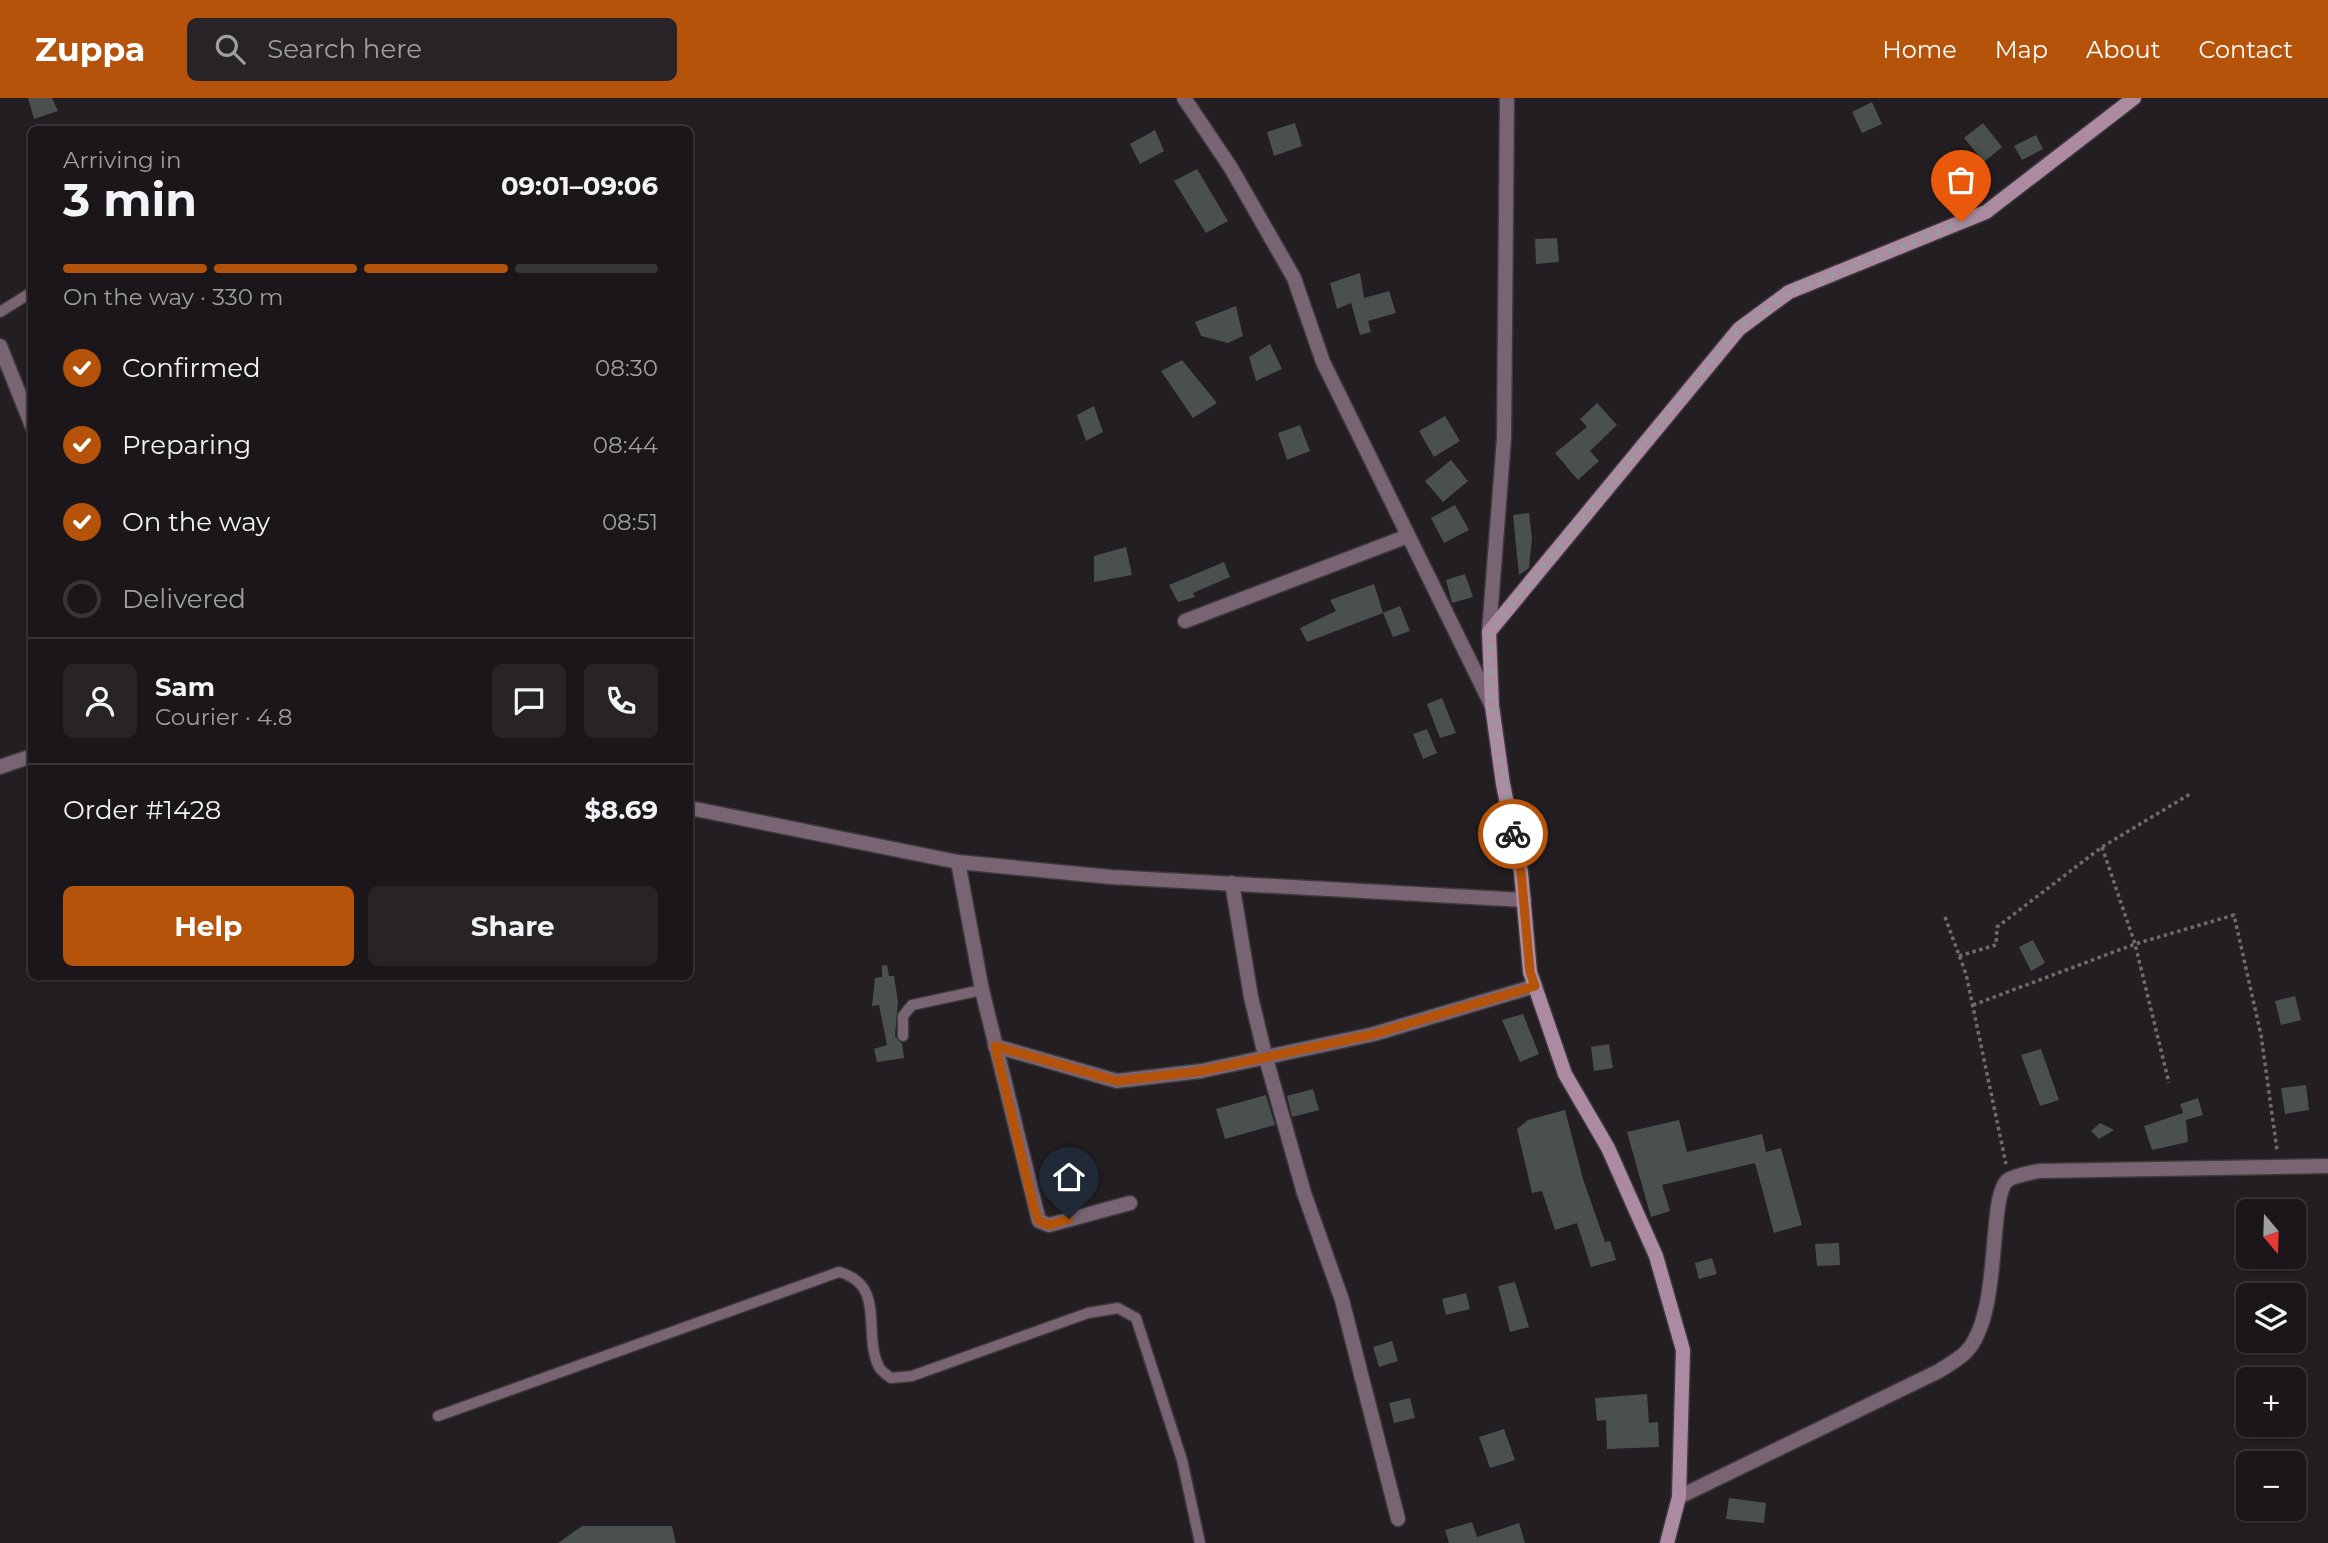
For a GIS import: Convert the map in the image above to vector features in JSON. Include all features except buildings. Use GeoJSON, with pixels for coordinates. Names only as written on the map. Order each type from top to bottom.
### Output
{"type":"FeatureCollection","features":[{"type":"Feature","properties":{"kind":"street"},"geometry":{"type":"LineString","coordinates":[[1184,98],[1231,168],[1294,278],[1323,362],[1492,706]]}},
{"type":"Feature","properties":{"kind":"street"},"geometry":{"type":"LineString","coordinates":[[1507,98],[1504,438],[1489,632],[1492,706],[1524,900],[1530,972],[1565,1074],[1608,1148],[1660,1268],[1683,1350],[1679,1497],[1667,1543]]}},
{"type":"Feature","properties":{"kind":"street"},"geometry":{"type":"LineString","coordinates":[[1489,632],[1738,329],[1789,292],[1986,212],[2134,98]]}},
{"type":"Feature","properties":{"kind":"street"},"geometry":{"type":"LineString","coordinates":[[0,346],[28,416]]}},
{"type":"Feature","properties":{"kind":"street"},"geometry":{"type":"LineString","coordinates":[[1185,621],[1408,536]]}},
{"type":"Feature","properties":{"kind":"street"},"geometry":{"type":"LineString","coordinates":[[0,767],[28,757]]}},
{"type":"Feature","properties":{"kind":"street"},"geometry":{"type":"LineString","coordinates":[[693,809],[958,862],[1111,877],[1459,899],[1524,900]]}},
{"type":"Feature","properties":{"kind":"street"},"geometry":{"type":"LineString","coordinates":[[958,862],[982,990],[1039,1221],[1049,1225],[1130,1203]]}},
{"type":"Feature","properties":{"kind":"street"},"geometry":{"type":"LineString","coordinates":[[1232,883],[1251,997],[1265,1055],[1304,1193],[1342,1300],[1398,1518]]}},
{"type":"Feature","properties":{"kind":"street"},"geometry":{"type":"LineString","coordinates":[[995,1046],[1117,1081],[1201,1071],[1265,1055],[1374,1034],[1535,986]]}},
{"type":"Feature","properties":{"kind":"street"},"geometry":{"type":"LineString","coordinates":[[1679,1497],[1940,1371],[1967,1352],[1982,1325],[1994,1269],[1998,1194],[2008,1180],[2039,1171],[2328,1166]]}},
{"type":"Feature","properties":{"kind":"lane"},"geometry":{"type":"LineString","coordinates":[[0,312],[28,294]]}},
{"type":"Feature","properties":{"kind":"lane"},"geometry":{"type":"LineString","coordinates":[[903,1036],[903,1016],[912,1005],[982,990]]}},
{"type":"Feature","properties":{"kind":"lane"},"geometry":{"type":"LineString","coordinates":[[438,1416],[839,1272],[855,1276],[866,1289],[879,1367],[891,1378],[912,1376],[1088,1313],[1118,1308],[1136,1318],[1182,1460],[1200,1543]]}},
{"type":"Feature","properties":{"kind":"path"},"geometry":{"type":"LineString","coordinates":[[1959,956],[1996,945],[1997,927],[2102,847],[2190,794]]}},
{"type":"Feature","properties":{"kind":"path"},"geometry":{"type":"LineString","coordinates":[[2102,847],[2135,944],[2169,1083]]}},
{"type":"Feature","properties":{"kind":"path"},"geometry":{"type":"LineString","coordinates":[[1973,1005],[2135,944],[2234,915],[2261,1035],[2280,1167]]}},
{"type":"Feature","properties":{"kind":"path"},"geometry":{"type":"LineString","coordinates":[[1945,917],[1973,1005],[2008,1180]]}},
{"type":"Feature","properties":{"kind":"way so far"},"geometry":{"type":"LineString","coordinates":[[1513,834],[1492,706],[1489,632],[1738,329],[1789,292],[1961,222]]}},
{"type":"Feature","properties":{"kind":"route"},"geometry":{"type":"LineString","coordinates":[[1069,1219],[1049,1225],[1039,1221],[995,1046],[1052,1065],[1117,1081],[1201,1071],[1265,1055],[1374,1034],[1535,986],[1530,972],[1521,872],[1513,834]]}}]}
